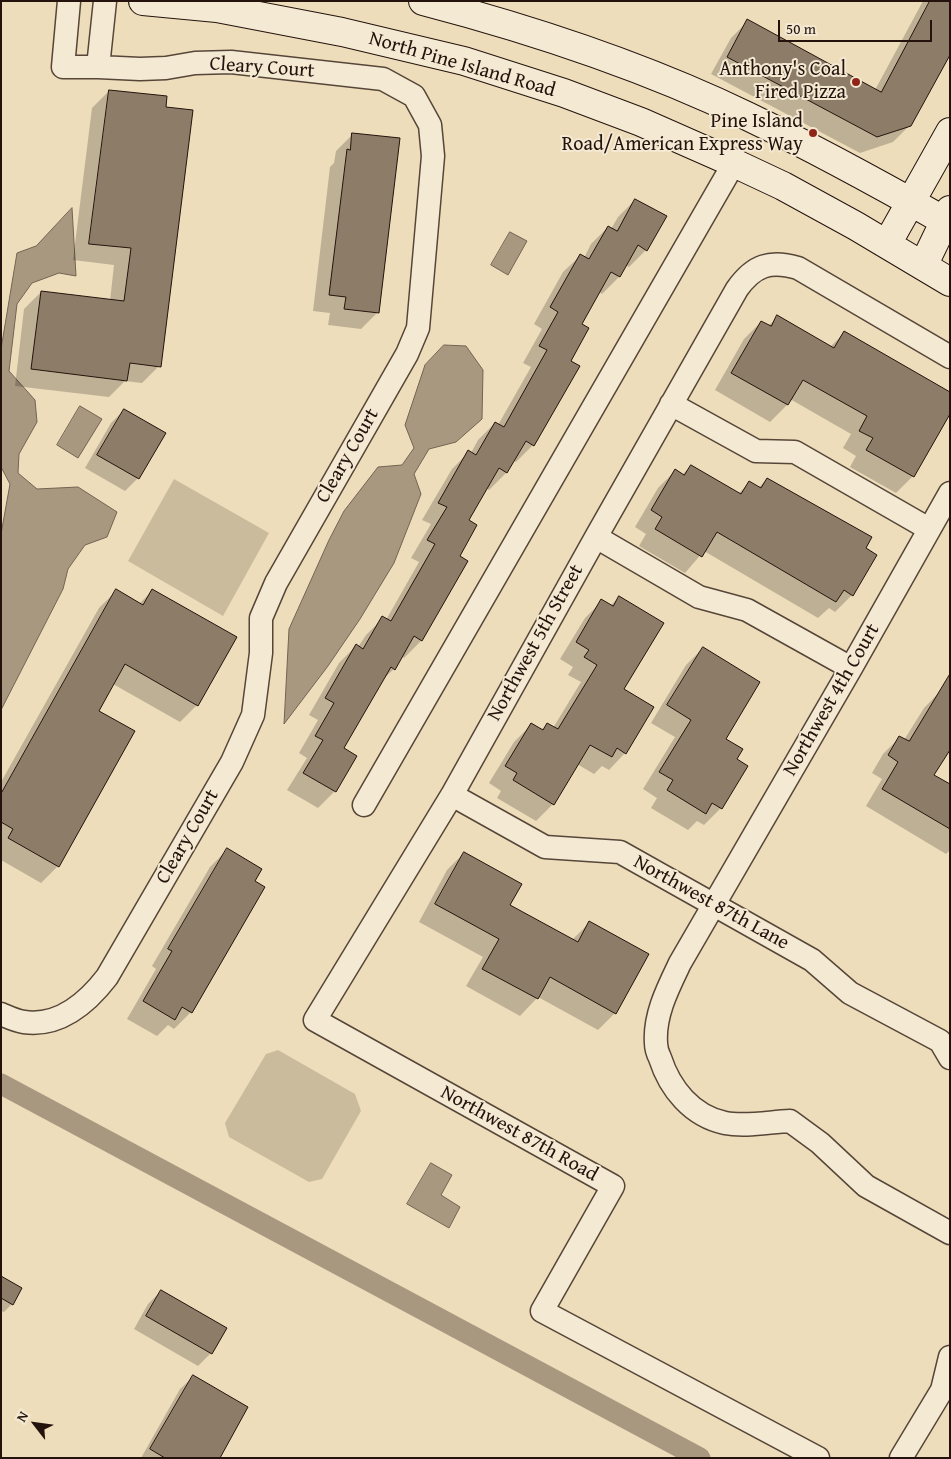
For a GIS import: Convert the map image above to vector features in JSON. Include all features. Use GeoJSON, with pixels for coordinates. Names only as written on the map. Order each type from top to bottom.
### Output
{"type":"FeatureCollection","features":[{"type":"Feature","properties":{"kind":"main road","name":"North Pine Island Road"},"geometry":{"type":"LineString","coordinates":[[143,1],[217,8],[342,32],[464,61],[564,93],[640,122],[783,186],[887,244],[950,282]]}},
{"type":"Feature","properties":{"kind":"main road"},"geometry":{"type":"LineString","coordinates":[[423,1],[513,26],[571,45],[674,84],[745,115],[815,149],[911,202],[948,219],[923,266]]}},
{"type":"Feature","properties":{"kind":"main road"},"geometry":{"type":"LineString","coordinates":[[887,244],[950,132]]}},
{"type":"Feature","properties":{"kind":"street","name":"Cleary Court"},"geometry":{"type":"LineString","coordinates":[[1,1014],[22,1022],[54,1020],[79,1006],[94,994],[107,977],[232,762],[253,715],[261,653],[261,618],[276,583],[407,354],[418,328],[433,156],[430,125],[414,96],[383,79],[231,62],[195,63],[166,68],[140,69],[63,68],[69,1]]}},
{"type":"Feature","properties":{"kind":"street"},"geometry":{"type":"LineString","coordinates":[[98,67],[105,1]]}},
{"type":"Feature","properties":{"kind":"street"},"geometry":{"type":"LineString","coordinates":[[364,806],[734,163]]}},
{"type":"Feature","properties":{"kind":"street","name":"Northwest 5th Street"},"geometry":{"type":"LineString","coordinates":[[314,1020],[452,795],[671,404],[737,289],[746,277],[758,268],[778,264],[798,268],[950,357]]}},
{"type":"Feature","properties":{"kind":"street"},"geometry":{"type":"LineString","coordinates":[[671,404],[756,452],[795,452],[929,529]]}},
{"type":"Feature","properties":{"kind":"street","name":"Northwest 4th Court"},"geometry":{"type":"LineString","coordinates":[[950,493],[676,971],[665,995],[658,1022],[656,1044],[666,1075],[681,1098],[703,1115],[725,1123],[753,1124],[790,1121],[820,1143],[866,1186],[950,1233]]}},
{"type":"Feature","properties":{"kind":"street"},"geometry":{"type":"LineString","coordinates":[[596,537],[699,597],[747,610],[851,668]]}},
{"type":"Feature","properties":{"kind":"street","name":"Northwest 87th Lane"},"geometry":{"type":"LineString","coordinates":[[452,795],[545,846],[620,852],[812,960],[850,993],[940,1041],[950,1058]]}},
{"type":"Feature","properties":{"kind":"street","name":"Northwest 87th Road"},"geometry":{"type":"LineString","coordinates":[[314,1020],[613,1186],[542,1311],[818,1458]]}},
{"type":"Feature","properties":{"kind":"street"},"geometry":{"type":"LineString","coordinates":[[901,1458],[942,1390],[950,1356]]}},
{"type":"Feature","properties":{"kind":"shaded area"},"geometry":{"type":"Polygon","coordinates":[[[72,208],[76,276],[59,273],[32,283],[17,304],[9,371],[35,400],[37,422],[19,454],[18,473],[37,489],[78,487],[117,512],[107,537],[85,545],[68,569],[63,589],[1,710],[1,534],[10,484],[1,467],[1,349],[17,253],[36,246],[72,208]]]}},
{"type":"Feature","properties":{"kind":"shaded area"},"geometry":{"type":"Polygon","coordinates":[[[510,232],[527,241],[508,275],[491,265],[510,232]]]}},
{"type":"Feature","properties":{"kind":"shaded area"},"geometry":{"type":"Polygon","coordinates":[[[444,345],[466,346],[483,370],[482,419],[456,442],[429,449],[414,474],[421,494],[394,563],[360,619],[328,666],[284,724],[289,629],[344,511],[378,467],[402,465],[414,448],[405,425],[425,365],[444,345]]]}},
{"type":"Feature","properties":{"kind":"shaded area"},"geometry":{"type":"Polygon","coordinates":[[[80,406],[102,419],[78,458],[57,445],[80,406]]]}},
{"type":"Feature","properties":{"kind":"shaded area"},"geometry":{"type":"Polygon","coordinates":[[[174,479],[269,533],[223,616],[128,561],[174,479]]]}},
{"type":"Feature","properties":{"kind":"shaded area"},"geometry":{"type":"Polygon","coordinates":[[[278,1050],[355,1094],[361,1111],[322,1179],[309,1182],[229,1137],[225,1123],[266,1054],[278,1050]]]}},
{"type":"Feature","properties":{"kind":"shaded area"},"geometry":{"type":"Polygon","coordinates":[[[431,1163],[452,1175],[441,1195],[460,1207],[449,1228],[407,1204],[431,1163]]]}},
{"type":"Feature","properties":{"kind":"building"},"geometry":{"type":"Polygon","coordinates":[[[930,1],[950,1],[950,55],[911,126],[877,137],[727,57],[747,19],[881,92],[930,1]]]}},
{"type":"Feature","properties":{"kind":"building"},"geometry":{"type":"Polygon","coordinates":[[[109,90],[167,96],[166,107],[193,110],[161,367],[130,363],[127,381],[31,369],[41,291],[124,301],[131,248],[89,244],[109,90]]]}},
{"type":"Feature","properties":{"kind":"building"},"geometry":{"type":"Polygon","coordinates":[[[352,133],[400,138],[379,313],[344,309],[346,297],[329,295],[347,149],[350,150],[352,133]]]}},
{"type":"Feature","properties":{"kind":"building"},"geometry":{"type":"Polygon","coordinates":[[[635,199],[667,216],[647,251],[638,245],[620,277],[611,272],[582,324],[589,328],[571,361],[580,366],[534,446],[526,441],[507,473],[499,468],[469,520],[477,525],[460,556],[468,561],[422,641],[414,636],[395,670],[391,667],[344,748],[357,756],[336,792],[303,773],[323,740],[315,736],[334,703],[325,698],[356,644],[363,649],[382,616],[391,621],[435,544],[427,540],[447,507],[438,503],[468,450],[476,455],[495,422],[504,427],[547,350],[539,346],[558,312],[550,307],[580,254],[589,259],[608,226],[617,231],[635,199]]]}},
{"type":"Feature","properties":{"kind":"building"},"geometry":{"type":"Polygon","coordinates":[[[777,315],[834,348],[844,331],[950,392],[950,414],[914,477],[866,450],[873,438],[859,431],[867,416],[803,380],[788,405],[731,373],[761,321],[771,326],[777,315]]]}},
{"type":"Feature","properties":{"kind":"building"},"geometry":{"type":"Polygon","coordinates":[[[124,409],[166,433],[139,479],[97,455],[124,409]]]}},
{"type":"Feature","properties":{"kind":"building"},"geometry":{"type":"Polygon","coordinates":[[[691,465],[741,494],[749,481],[761,488],[767,478],[872,537],[866,548],[877,555],[853,596],[844,590],[836,602],[717,532],[702,557],[655,529],[662,517],[651,510],[675,469],[684,475],[691,465]]]}},
{"type":"Feature","properties":{"kind":"building"},"geometry":{"type":"Polygon","coordinates":[[[116,589],[143,605],[152,589],[237,637],[198,706],[125,664],[99,711],[135,731],[59,867],[8,838],[13,829],[1,822],[1,794],[116,589]]]}},
{"type":"Feature","properties":{"kind":"building"},"geometry":{"type":"Polygon","coordinates":[[[619,596],[664,623],[624,689],[654,707],[626,754],[617,748],[612,757],[590,745],[554,805],[513,780],[517,773],[505,766],[531,723],[543,730],[547,723],[558,729],[597,665],[584,657],[589,650],[576,642],[601,599],[613,606],[619,596]]]}},
{"type":"Feature","properties":{"kind":"building"},"geometry":{"type":"Polygon","coordinates":[[[703,647],[760,682],[726,739],[743,749],[737,759],[748,766],[722,809],[712,803],[706,814],[667,790],[673,780],[659,772],[691,720],[667,705],[703,647]]]}},
{"type":"Feature","properties":{"kind":"building"},"geometry":{"type":"Polygon","coordinates":[[[950,674],[950,750],[934,775],[950,784],[950,829],[882,789],[898,762],[888,755],[899,736],[909,741],[950,674]]]}},
{"type":"Feature","properties":{"kind":"building"},"geometry":{"type":"Polygon","coordinates":[[[227,848],[262,869],[255,881],[265,887],[192,1013],[182,1007],[175,1020],[143,1001],[172,951],[168,949],[227,848]]]}},
{"type":"Feature","properties":{"kind":"building"},"geometry":{"type":"Polygon","coordinates":[[[464,852],[522,884],[510,905],[578,942],[589,921],[649,954],[616,1014],[550,977],[538,999],[482,969],[499,939],[435,904],[464,852]]]}},
{"type":"Feature","properties":{"kind":"building"},"geometry":{"type":"Polygon","coordinates":[[[1,1276],[22,1288],[13,1305],[1,1298],[1,1276]]]}},
{"type":"Feature","properties":{"kind":"building"},"geometry":{"type":"Polygon","coordinates":[[[161,1290],[227,1328],[212,1354],[146,1316],[161,1290]]]}},
{"type":"Feature","properties":{"kind":"building"},"geometry":{"type":"Polygon","coordinates":[[[193,1375],[248,1407],[220,1458],[165,1458],[150,1449],[193,1375]]]}},
{"type":"Feature","properties":{"kind":"waterway"},"geometry":{"type":"LineString","coordinates":[[1,1084],[700,1458]]}},
{"type":"Feature","properties":{"kind":"place","name":"Anthony's Coal Fired Pizza"},"geometry":{"type":"Point","coordinates":[856,82]}},
{"type":"Feature","properties":{"kind":"place","name":"Pine Island Road/American Express Way"},"geometry":{"type":"Point","coordinates":[813,133]}}]}
